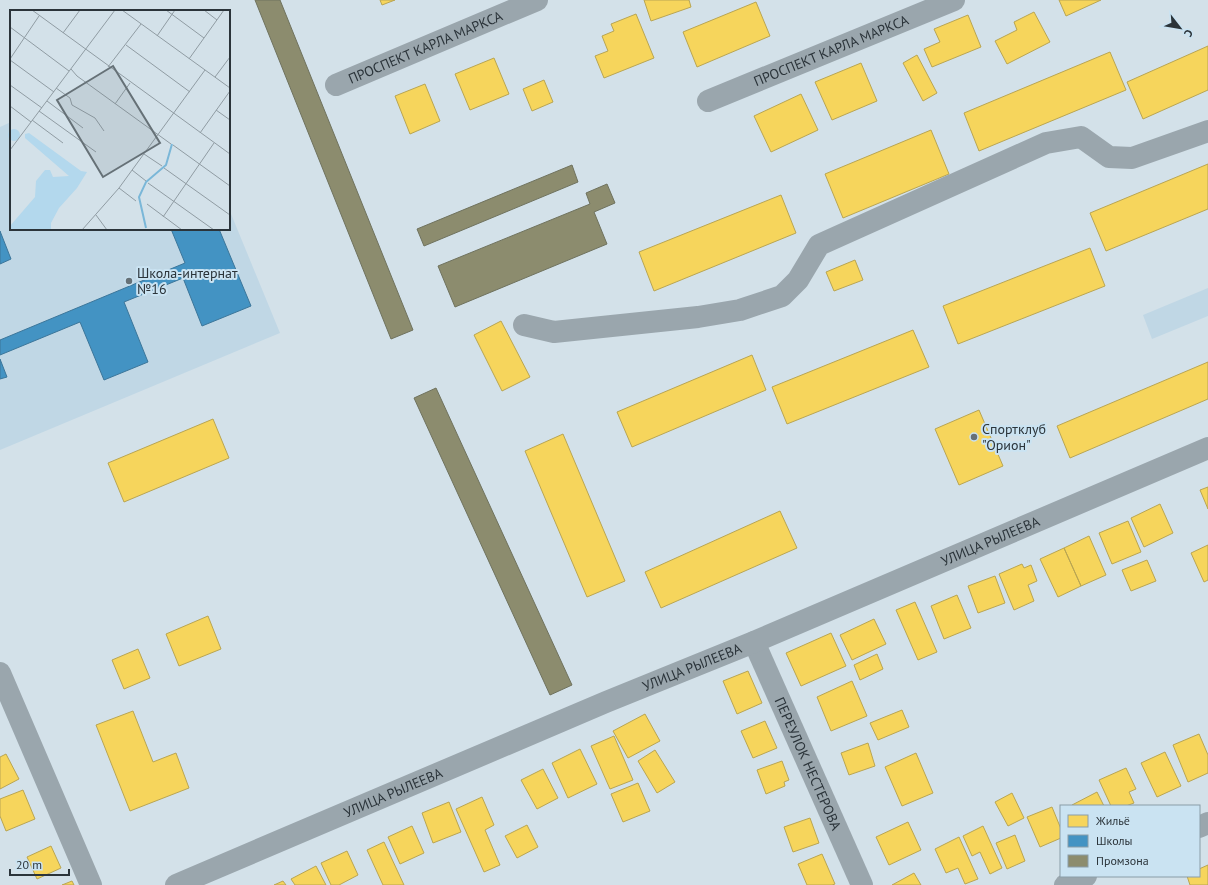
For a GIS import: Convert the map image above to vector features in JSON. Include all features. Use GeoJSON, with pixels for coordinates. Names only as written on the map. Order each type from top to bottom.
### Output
{"type":"FeatureCollection","features":[{"type":"Feature","properties":{"kind":"street","name":"ПРОСПЕКТ КАРЛА МАРКСА"},"geometry":{"type":"LineString","coordinates":[[336,85],[537,0]]}},
{"type":"Feature","properties":{"kind":"street","name":"ПРОСПЕКТ КАРЛА МАРКСА"},"geometry":{"type":"LineString","coordinates":[[708,102],[954,0]]}},
{"type":"Feature","properties":{"kind":"street"},"geometry":{"type":"LineString","coordinates":[[524,325],[554,332],[698,317],[740,310],[782,296],[798,280],[819,244],[1046,143],[1081,137],[1110,157],[1132,158],[1208,131]]}},
{"type":"Feature","properties":{"kind":"street","name":"УЛИЦА РЫЛЕЕВА"},"geometry":{"type":"LineString","coordinates":[[176,885],[606,702],[754,642],[1208,448]]}},
{"type":"Feature","properties":{"kind":"street","name":"ПЕРЕУЛОК НЕСТЕРОВА"},"geometry":{"type":"LineString","coordinates":[[754,642],[862,885]]}},
{"type":"Feature","properties":{"kind":"street"},"geometry":{"type":"LineString","coordinates":[[0,673],[90,885]]}},
{"type":"Feature","properties":{"kind":"street"},"geometry":{"type":"LineString","coordinates":[[1065,885],[1084,877]]}},
{"type":"Feature","properties":{"kind":"shaded area","name":"Школа-интернат №16"},"geometry":{"type":"Polygon","coordinates":[[[10,122],[10,230],[230,230],[230,211],[280,333],[0,450],[0,127],[10,122]]]}},
{"type":"Feature","properties":{"kind":"shaded area"},"geometry":{"type":"Polygon","coordinates":[[[1208,288],[1208,316],[1152,339],[1143,315],[1208,288]]]}},
{"type":"Feature","properties":{"kind":"building: Жильё"},"geometry":{"type":"Polygon","coordinates":[[[380,0],[395,0],[382,5],[380,0]]]}},
{"type":"Feature","properties":{"kind":"building: Жильё"},"geometry":{"type":"Polygon","coordinates":[[[644,0],[689,0],[691,7],[651,21],[644,0]]]}},
{"type":"Feature","properties":{"kind":"building: Жильё"},"geometry":{"type":"Polygon","coordinates":[[[1059,0],[1101,0],[1066,16],[1059,0]]]}},
{"type":"Feature","properties":{"kind":"building: Жильё"},"geometry":{"type":"Polygon","coordinates":[[[756,2],[770,36],[697,67],[683,32],[756,2]]]}},
{"type":"Feature","properties":{"kind":"building: Жильё"},"geometry":{"type":"Polygon","coordinates":[[[1034,12],[1050,42],[1007,64],[995,41],[1017,30],[1014,22],[1034,12]]]}},
{"type":"Feature","properties":{"kind":"building: Жильё"},"geometry":{"type":"Polygon","coordinates":[[[636,14],[654,58],[604,78],[595,56],[608,51],[602,36],[614,31],[611,24],[636,14]]]}},
{"type":"Feature","properties":{"kind":"building: Жильё"},"geometry":{"type":"Polygon","coordinates":[[[968,15],[981,47],[932,67],[924,49],[940,42],[934,29],[968,15]]]}},
{"type":"Feature","properties":{"kind":"building: Жильё"},"geometry":{"type":"Polygon","coordinates":[[[1208,46],[1208,90],[1143,119],[1127,82],[1208,46]]]}},
{"type":"Feature","properties":{"kind":"building: Жильё"},"geometry":{"type":"Polygon","coordinates":[[[1110,52],[1126,90],[979,151],[964,113],[1110,52]]]}},
{"type":"Feature","properties":{"kind":"building: Жильё"},"geometry":{"type":"Polygon","coordinates":[[[917,55],[937,93],[923,101],[903,63],[917,55]]]}},
{"type":"Feature","properties":{"kind":"building: Жильё"},"geometry":{"type":"Polygon","coordinates":[[[494,58],[509,94],[470,110],[455,74],[494,58]]]}},
{"type":"Feature","properties":{"kind":"building: Жильё"},"geometry":{"type":"Polygon","coordinates":[[[861,63],[877,101],[832,120],[815,82],[861,63]]]}},
{"type":"Feature","properties":{"kind":"building: Жильё"},"geometry":{"type":"Polygon","coordinates":[[[544,80],[553,102],[532,111],[523,89],[544,80]]]}},
{"type":"Feature","properties":{"kind":"building: Жильё"},"geometry":{"type":"Polygon","coordinates":[[[425,84],[440,121],[410,134],[395,96],[425,84]]]}},
{"type":"Feature","properties":{"kind":"building: Жильё"},"geometry":{"type":"Polygon","coordinates":[[[801,94],[818,130],[771,152],[754,116],[801,94]]]}},
{"type":"Feature","properties":{"kind":"building: Жильё"},"geometry":{"type":"Polygon","coordinates":[[[931,130],[949,174],[843,218],[825,174],[931,130]]]}},
{"type":"Feature","properties":{"kind":"building: Жильё"},"geometry":{"type":"Polygon","coordinates":[[[1208,164],[1208,209],[1106,251],[1090,213],[1208,164]]]}},
{"type":"Feature","properties":{"kind":"building: Жильё"},"geometry":{"type":"Polygon","coordinates":[[[781,195],[796,233],[654,291],[639,252],[781,195]]]}},
{"type":"Feature","properties":{"kind":"building: Жильё"},"geometry":{"type":"Polygon","coordinates":[[[1090,248],[1105,286],[958,344],[943,306],[1090,248]]]}},
{"type":"Feature","properties":{"kind":"building: Жильё"},"geometry":{"type":"Polygon","coordinates":[[[855,260],[863,280],[834,291],[826,272],[855,260]]]}},
{"type":"Feature","properties":{"kind":"building: Жильё"},"geometry":{"type":"Polygon","coordinates":[[[501,321],[530,377],[502,391],[474,335],[501,321]]]}},
{"type":"Feature","properties":{"kind":"building: Жильё"},"geometry":{"type":"Polygon","coordinates":[[[913,330],[929,367],[787,424],[772,387],[913,330]]]}},
{"type":"Feature","properties":{"kind":"building: Жильё"},"geometry":{"type":"Polygon","coordinates":[[[752,355],[766,390],[632,447],[617,412],[752,355]]]}},
{"type":"Feature","properties":{"kind":"building: Жильё"},"geometry":{"type":"Polygon","coordinates":[[[1208,362],[1208,399],[1070,458],[1057,426],[1208,362]]]}},
{"type":"Feature","properties":{"kind":"building: Жильё"},"geometry":{"type":"Polygon","coordinates":[[[979,410],[1003,466],[959,485],[935,429],[979,410]]]}},
{"type":"Feature","properties":{"kind":"building: Жильё"},"geometry":{"type":"Polygon","coordinates":[[[213,419],[229,458],[124,502],[108,463],[213,419]]]}},
{"type":"Feature","properties":{"kind":"building: Жильё"},"geometry":{"type":"Polygon","coordinates":[[[563,434],[625,581],[587,597],[525,451],[563,434]]]}},
{"type":"Feature","properties":{"kind":"building: Жильё"},"geometry":{"type":"Polygon","coordinates":[[[1208,487],[1208,509],[1200,490],[1208,487]]]}},
{"type":"Feature","properties":{"kind":"building: Жильё"},"geometry":{"type":"Polygon","coordinates":[[[1160,504],[1173,533],[1144,547],[1131,518],[1160,504]]]}},
{"type":"Feature","properties":{"kind":"building: Жильё"},"geometry":{"type":"Polygon","coordinates":[[[780,511],[797,548],[661,608],[645,572],[780,511]]]}},
{"type":"Feature","properties":{"kind":"building: Жильё"},"geometry":{"type":"Polygon","coordinates":[[[1128,521],[1141,552],[1112,564],[1099,533],[1128,521]]]}},
{"type":"Feature","properties":{"kind":"building: Жильё"},"geometry":{"type":"Polygon","coordinates":[[[1089,536],[1106,575],[1081,586],[1064,548],[1089,536]]]}},
{"type":"Feature","properties":{"kind":"building: Жильё"},"geometry":{"type":"Polygon","coordinates":[[[1208,545],[1208,580],[1204,582],[1191,553],[1208,545]]]}},
{"type":"Feature","properties":{"kind":"building: Жильё"},"geometry":{"type":"Polygon","coordinates":[[[1064,548],[1081,586],[1058,597],[1040,559],[1064,548]]]}},
{"type":"Feature","properties":{"kind":"building: Жильё"},"geometry":{"type":"Polygon","coordinates":[[[1147,560],[1156,581],[1131,591],[1122,570],[1147,560]]]}},
{"type":"Feature","properties":{"kind":"building: Жильё"},"geometry":{"type":"Polygon","coordinates":[[[1022,564],[1024,568],[1031,565],[1037,581],[1028,585],[1034,601],[1014,610],[999,574],[1022,564]]]}},
{"type":"Feature","properties":{"kind":"building: Жильё"},"geometry":{"type":"Polygon","coordinates":[[[995,576],[1005,603],[978,613],[968,586],[995,576]]]}},
{"type":"Feature","properties":{"kind":"building: Жильё"},"geometry":{"type":"Polygon","coordinates":[[[957,595],[971,628],[944,639],[931,606],[957,595]]]}},
{"type":"Feature","properties":{"kind":"building: Жильё"},"geometry":{"type":"Polygon","coordinates":[[[915,602],[937,652],[918,660],[896,610],[915,602]]]}},
{"type":"Feature","properties":{"kind":"building: Жильё"},"geometry":{"type":"Polygon","coordinates":[[[208,616],[221,649],[179,666],[166,634],[208,616]]]}},
{"type":"Feature","properties":{"kind":"building: Жильё"},"geometry":{"type":"Polygon","coordinates":[[[874,619],[886,644],[852,660],[840,635],[874,619]]]}},
{"type":"Feature","properties":{"kind":"building: Жильё"},"geometry":{"type":"Polygon","coordinates":[[[831,633],[846,666],[801,686],[786,653],[831,633]]]}},
{"type":"Feature","properties":{"kind":"building: Жильё"},"geometry":{"type":"Polygon","coordinates":[[[138,649],[150,678],[124,689],[112,660],[138,649]]]}},
{"type":"Feature","properties":{"kind":"building: Жильё"},"geometry":{"type":"Polygon","coordinates":[[[877,654],[883,669],[860,680],[854,665],[877,654]]]}},
{"type":"Feature","properties":{"kind":"building: Жильё"},"geometry":{"type":"Polygon","coordinates":[[[748,671],[762,703],[737,714],[723,681],[748,671]]]}},
{"type":"Feature","properties":{"kind":"building: Жильё"},"geometry":{"type":"Polygon","coordinates":[[[852,681],[867,716],[831,731],[817,697],[852,681]]]}},
{"type":"Feature","properties":{"kind":"building: Жильё"},"geometry":{"type":"Polygon","coordinates":[[[902,710],[909,727],[878,740],[870,723],[902,710]]]}},
{"type":"Feature","properties":{"kind":"building: Жильё"},"geometry":{"type":"Polygon","coordinates":[[[133,711],[153,762],[176,753],[189,788],[130,811],[96,725],[133,711]]]}},
{"type":"Feature","properties":{"kind":"building: Жильё"},"geometry":{"type":"Polygon","coordinates":[[[645,714],[660,741],[628,758],[613,731],[645,714]]]}},
{"type":"Feature","properties":{"kind":"building: Жильё"},"geometry":{"type":"Polygon","coordinates":[[[765,721],[777,748],[753,758],[741,731],[765,721]]]}},
{"type":"Feature","properties":{"kind":"building: Жильё"},"geometry":{"type":"Polygon","coordinates":[[[1199,734],[1208,755],[1208,773],[1188,782],[1173,745],[1199,734]]]}},
{"type":"Feature","properties":{"kind":"building: Жильё"},"geometry":{"type":"Polygon","coordinates":[[[614,736],[633,780],[610,789],[591,746],[614,736]]]}},
{"type":"Feature","properties":{"kind":"building: Жильё"},"geometry":{"type":"Polygon","coordinates":[[[868,743],[875,766],[849,775],[841,753],[868,743]]]}},
{"type":"Feature","properties":{"kind":"building: Жильё"},"geometry":{"type":"Polygon","coordinates":[[[580,749],[597,784],[568,798],[552,763],[580,749]]]}},
{"type":"Feature","properties":{"kind":"building: Жильё"},"geometry":{"type":"Polygon","coordinates":[[[655,750],[675,782],[657,793],[638,761],[655,750]]]}},
{"type":"Feature","properties":{"kind":"building: Жильё"},"geometry":{"type":"Polygon","coordinates":[[[1165,752],[1181,786],[1157,797],[1141,763],[1165,752]]]}},
{"type":"Feature","properties":{"kind":"building: Жильё"},"geometry":{"type":"Polygon","coordinates":[[[916,753],[933,793],[902,806],[885,767],[916,753]]]}},
{"type":"Feature","properties":{"kind":"building: Жильё"},"geometry":{"type":"Polygon","coordinates":[[[6,754],[19,779],[0,789],[0,757],[6,754]]]}},
{"type":"Feature","properties":{"kind":"building: Жильё"},"geometry":{"type":"Polygon","coordinates":[[[782,761],[789,780],[784,782],[785,786],[766,794],[757,770],[782,761]]]}},
{"type":"Feature","properties":{"kind":"building: Жильё"},"geometry":{"type":"Polygon","coordinates":[[[1126,768],[1136,789],[1129,792],[1134,803],[1129,805],[1111,805],[1099,780],[1126,768]]]}},
{"type":"Feature","properties":{"kind":"building: Жильё"},"geometry":{"type":"Polygon","coordinates":[[[543,769],[558,798],[537,809],[521,780],[543,769]]]}},
{"type":"Feature","properties":{"kind":"building: Жильё"},"geometry":{"type":"Polygon","coordinates":[[[638,783],[650,811],[623,822],[611,794],[638,783]]]}},
{"type":"Feature","properties":{"kind":"building: Жильё"},"geometry":{"type":"Polygon","coordinates":[[[23,790],[35,819],[6,831],[0,816],[0,799],[23,790]]]}},
{"type":"Feature","properties":{"kind":"building: Жильё"},"geometry":{"type":"Polygon","coordinates":[[[1097,792],[1104,805],[1072,805],[1097,792]]]}},
{"type":"Feature","properties":{"kind":"building: Жильё"},"geometry":{"type":"Polygon","coordinates":[[[1012,793],[1024,818],[1008,826],[995,802],[1012,793]]]}},
{"type":"Feature","properties":{"kind":"building: Жильё"},"geometry":{"type":"Polygon","coordinates":[[[482,797],[494,825],[485,830],[500,865],[484,872],[456,809],[482,797]]]}},
{"type":"Feature","properties":{"kind":"building: Жильё"},"geometry":{"type":"Polygon","coordinates":[[[449,802],[461,832],[433,843],[422,813],[449,802]]]}},
{"type":"Feature","properties":{"kind":"building: Жильё"},"geometry":{"type":"Polygon","coordinates":[[[1052,807],[1060,827],[1060,838],[1040,847],[1027,817],[1052,807]]]}},
{"type":"Feature","properties":{"kind":"building: Жильё"},"geometry":{"type":"Polygon","coordinates":[[[810,818],[819,843],[793,852],[784,827],[810,818]]]}},
{"type":"Feature","properties":{"kind":"building: Жильё"},"geometry":{"type":"Polygon","coordinates":[[[908,822],[921,850],[889,865],[876,837],[908,822]]]}},
{"type":"Feature","properties":{"kind":"building: Жильё"},"geometry":{"type":"Polygon","coordinates":[[[527,825],[538,847],[517,858],[505,836],[527,825]]]}},
{"type":"Feature","properties":{"kind":"building: Жильё"},"geometry":{"type":"Polygon","coordinates":[[[412,826],[424,853],[400,864],[388,837],[412,826]]]}},
{"type":"Feature","properties":{"kind":"building: Жильё"},"geometry":{"type":"Polygon","coordinates":[[[983,826],[1002,868],[990,874],[980,852],[972,856],[963,836],[983,826]]]}},
{"type":"Feature","properties":{"kind":"building: Жильё"},"geometry":{"type":"Polygon","coordinates":[[[1015,835],[1025,861],[1007,869],[996,843],[1015,835]]]}},
{"type":"Feature","properties":{"kind":"building: Жильё"},"geometry":{"type":"Polygon","coordinates":[[[959,837],[978,879],[965,884],[958,868],[946,873],[935,849],[959,837]]]}},
{"type":"Feature","properties":{"kind":"building: Жильё"},"geometry":{"type":"Polygon","coordinates":[[[384,842],[404,885],[383,885],[367,850],[384,842]]]}},
{"type":"Feature","properties":{"kind":"building: Жильё"},"geometry":{"type":"Polygon","coordinates":[[[51,846],[61,868],[37,879],[27,857],[51,846]]]}},
{"type":"Feature","properties":{"kind":"building: Жильё"},"geometry":{"type":"Polygon","coordinates":[[[347,851],[358,875],[339,885],[331,885],[321,863],[347,851]]]}},
{"type":"Feature","properties":{"kind":"building: Жильё"},"geometry":{"type":"Polygon","coordinates":[[[822,854],[835,884],[807,885],[798,864],[822,854]]]}},
{"type":"Feature","properties":{"kind":"building: Жильё"},"geometry":{"type":"Polygon","coordinates":[[[1208,865],[1208,885],[1190,885],[1187,877],[1200,877],[1200,869],[1208,865]]]}},
{"type":"Feature","properties":{"kind":"building: Жильё"},"geometry":{"type":"Polygon","coordinates":[[[316,866],[326,885],[295,885],[291,879],[316,866]]]}},
{"type":"Feature","properties":{"kind":"building: Жильё"},"geometry":{"type":"Polygon","coordinates":[[[914,873],[921,885],[892,885],[914,873]]]}},
{"type":"Feature","properties":{"kind":"building: Жильё"},"geometry":{"type":"Polygon","coordinates":[[[72,881],[74,885],[62,885],[72,881]]]}},
{"type":"Feature","properties":{"kind":"building: Жильё"},"geometry":{"type":"Polygon","coordinates":[[[283,881],[286,885],[274,885],[283,881]]]}},
{"type":"Feature","properties":{"kind":"building: Школы"},"geometry":{"type":"Polygon","coordinates":[[[171,230],[219,230],[251,306],[202,326],[183,278],[124,302],[148,362],[104,380],[80,322],[0,355],[0,340],[185,263],[171,230]]]}},
{"type":"Feature","properties":{"kind":"building: Школы"},"geometry":{"type":"Polygon","coordinates":[[[0,231],[11,259],[0,264],[0,231]]]}},
{"type":"Feature","properties":{"kind":"building: Школы"},"geometry":{"type":"Polygon","coordinates":[[[0,359],[7,377],[0,379],[0,359]]]}},
{"type":"Feature","properties":{"kind":"building: Промзона"},"geometry":{"type":"Polygon","coordinates":[[[255,0],[280,0],[413,330],[391,339],[255,0]]]}},
{"type":"Feature","properties":{"kind":"building: Промзона"},"geometry":{"type":"Polygon","coordinates":[[[572,165],[578,182],[424,246],[417,229],[572,165]]]}},
{"type":"Feature","properties":{"kind":"building: Промзона"},"geometry":{"type":"Polygon","coordinates":[[[607,184],[615,203],[594,212],[607,244],[455,307],[438,266],[590,204],[586,193],[607,184]]]}},
{"type":"Feature","properties":{"kind":"building: Промзона"},"geometry":{"type":"Polygon","coordinates":[[[436,388],[572,685],[550,695],[414,398],[436,388]]]}},
{"type":"Feature","properties":{"kind":"place","name":"Школа-интернат №16"},"geometry":{"type":"Point","coordinates":[129,281]}},
{"type":"Feature","properties":{"kind":"place","name":"Спортклуб \"Орион\""},"geometry":{"type":"Point","coordinates":[974,437]}}]}
